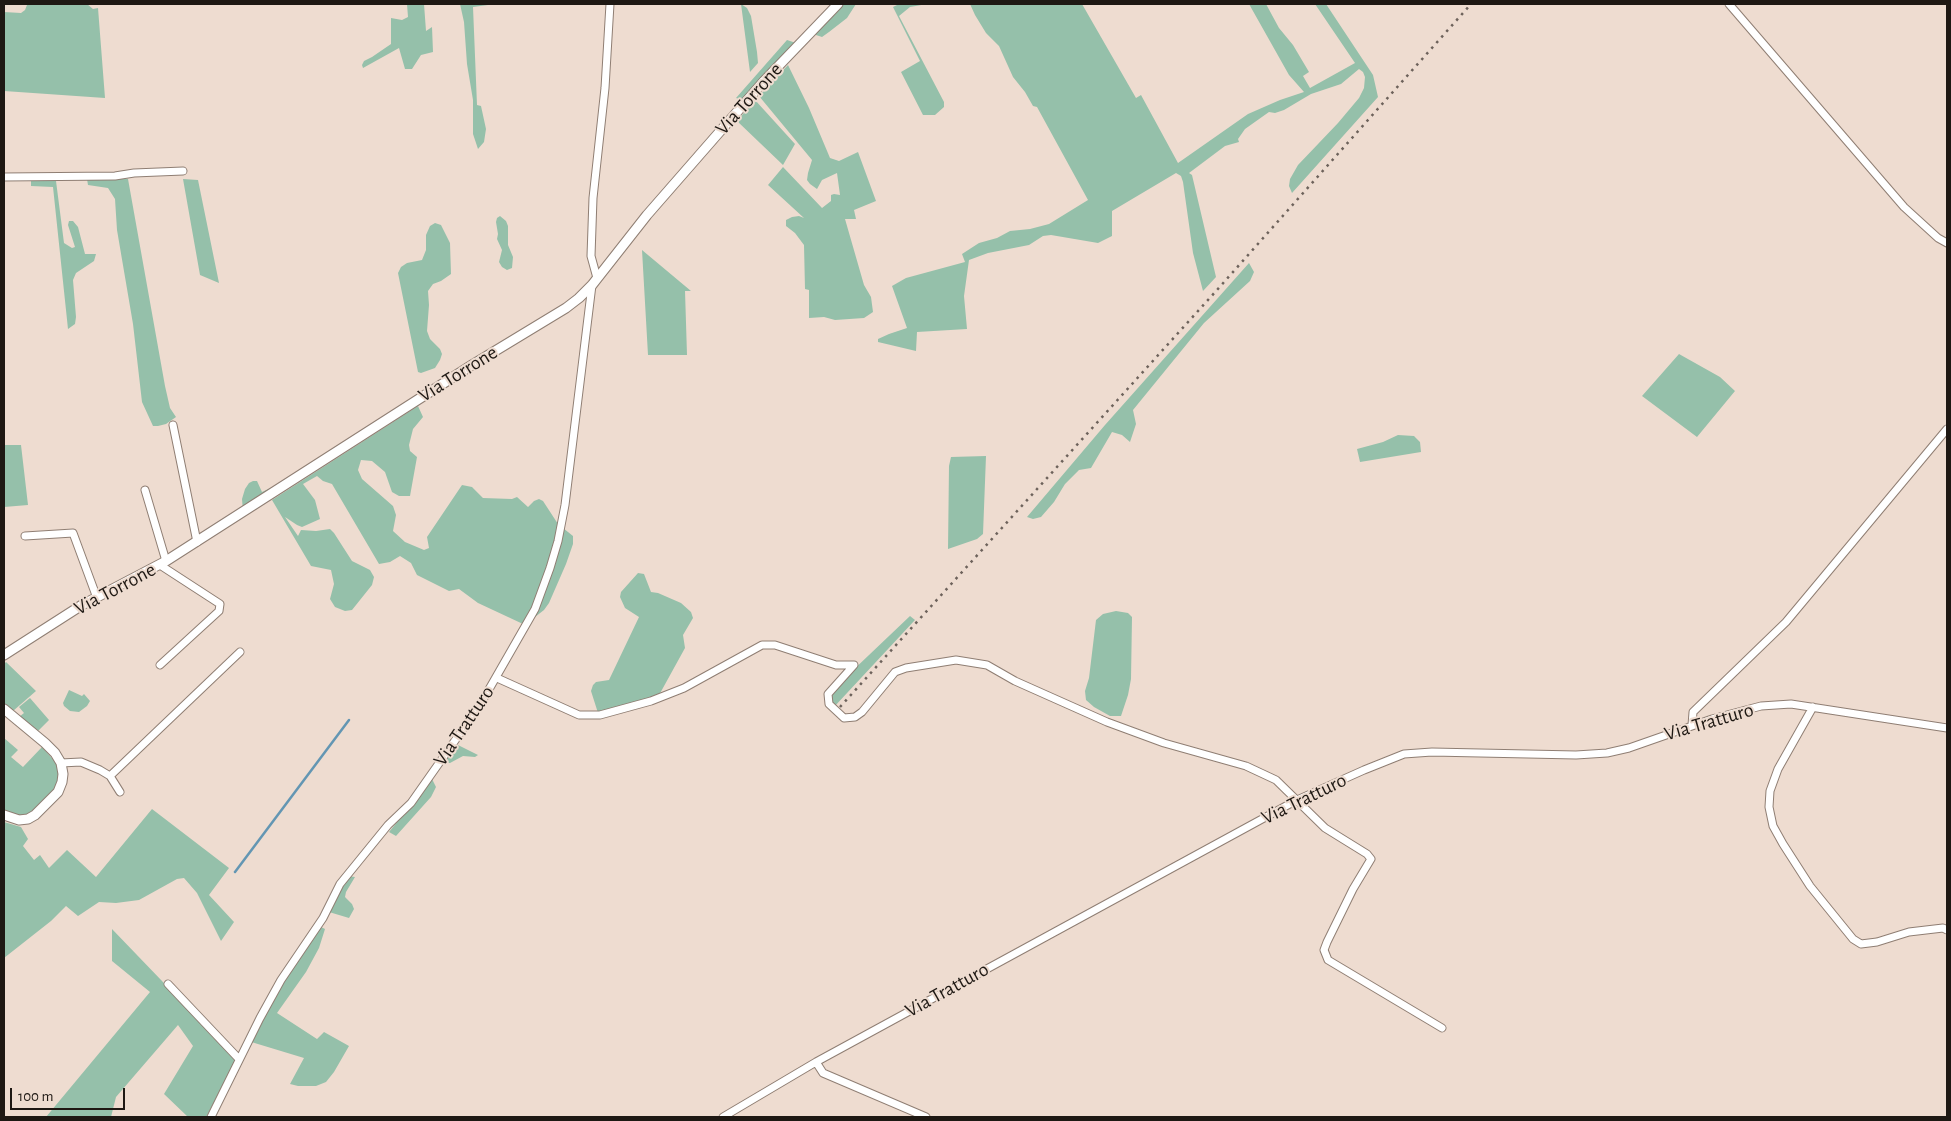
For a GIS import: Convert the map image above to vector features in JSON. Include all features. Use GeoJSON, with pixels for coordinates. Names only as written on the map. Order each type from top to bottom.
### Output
{"type":"FeatureCollection","features":[{"type":"Feature","properties":{"kind":"main road","name":"Via Torrone"},"geometry":{"type":"LineString","coordinates":[[4,655],[96,598],[163,563],[472,365],[566,308],[594,281],[647,215],[764,81],[838,4]]}},
{"type":"Feature","properties":{"kind":"main road"},"geometry":{"type":"LineString","coordinates":[[4,709],[45,743],[55,754],[61,763],[63,774],[58,792],[42,810],[28,819],[19,820],[4,815]]}},
{"type":"Feature","properties":{"kind":"street"},"geometry":{"type":"LineString","coordinates":[[594,281],[591,256],[594,198],[606,79],[610,4]]}},
{"type":"Feature","properties":{"kind":"street"},"geometry":{"type":"LineString","coordinates":[[1729,4],[1904,207],[1938,238],[1947,243]]}},
{"type":"Feature","properties":{"kind":"street"},"geometry":{"type":"LineString","coordinates":[[4,177],[115,176],[134,173],[183,171]]}},
{"type":"Feature","properties":{"kind":"street","name":"Via Tratturo"},"geometry":{"type":"LineString","coordinates":[[211,1117],[281,980],[323,918],[340,884],[388,826],[411,803],[480,705],[535,609],[558,541],[566,505],[594,281]]}},
{"type":"Feature","properties":{"kind":"street"},"geometry":{"type":"LineString","coordinates":[[173,426],[197,542]]}},
{"type":"Feature","properties":{"kind":"street"},"geometry":{"type":"LineString","coordinates":[[1692,725],[1693,712],[1786,622],[1947,429]]}},
{"type":"Feature","properties":{"kind":"street"},"geometry":{"type":"LineString","coordinates":[[145,490],[163,563],[220,604],[220,611],[160,665]]}},
{"type":"Feature","properties":{"kind":"street"},"geometry":{"type":"LineString","coordinates":[[25,536],[73,533],[96,598]]}},
{"type":"Feature","properties":{"kind":"street"},"geometry":{"type":"LineString","coordinates":[[497,678],[578,716],[600,715],[651,701],[684,688],[762,645],[775,645],[836,665],[854,665],[828,694],[829,704],[844,718],[855,717],[862,712],[895,672],[906,668],[956,660],[987,666],[1015,681],[1107,722],[1156,740],[1246,766],[1276,780],[1326,828],[1367,854],[1371,860],[1352,889],[1327,942],[1324,950],[1328,960],[1442,1028]]}},
{"type":"Feature","properties":{"kind":"street"},"geometry":{"type":"LineString","coordinates":[[110,776],[240,652]]}},
{"type":"Feature","properties":{"kind":"street","name":"Via Tratturo"},"geometry":{"type":"LineString","coordinates":[[723,1117],[816,1062],[1297,800],[1404,754],[1432,752],[1576,755],[1607,753],[1629,748],[1692,725],[1762,706],[1791,704],[1947,728]]}},
{"type":"Feature","properties":{"kind":"street"},"geometry":{"type":"LineString","coordinates":[[1813,707],[1778,769],[1770,791],[1768,807],[1773,826],[1783,844],[1810,886],[1852,939],[1862,944],[1878,942],[1909,932],[1943,928],[1947,930]]}},
{"type":"Feature","properties":{"kind":"street"},"geometry":{"type":"LineString","coordinates":[[61,763],[82,762],[110,776],[120,792]]}},
{"type":"Feature","properties":{"kind":"street"},"geometry":{"type":"LineString","coordinates":[[168,984],[239,1059]]}},
{"type":"Feature","properties":{"kind":"street"},"geometry":{"type":"LineString","coordinates":[[816,1062],[823,1073],[926,1117]]}},
{"type":"Feature","properties":{"kind":"green space"},"geometry":{"type":"Polygon","coordinates":[[[87,4],[93,9],[98,8],[105,98],[4,91],[4,12],[21,13],[27,5],[87,4]]]}},
{"type":"Feature","properties":{"kind":"green space"},"geometry":{"type":"Polygon","coordinates":[[[407,4],[424,4],[426,31],[432,27],[433,52],[421,55],[412,69],[405,69],[399,48],[363,68],[364,61],[391,44],[391,18],[402,20],[408,17],[407,4]]]}},
{"type":"Feature","properties":{"kind":"green space"},"geometry":{"type":"Polygon","coordinates":[[[460,4],[488,4],[473,7],[477,105],[481,106],[486,129],[484,142],[478,149],[473,134],[473,100],[467,64],[464,22],[460,4]]]}},
{"type":"Feature","properties":{"kind":"green space"},"geometry":{"type":"Polygon","coordinates":[[[741,4],[747,8],[751,16],[757,52],[758,63],[750,72],[741,4]]]}},
{"type":"Feature","properties":{"kind":"green space"},"geometry":{"type":"Polygon","coordinates":[[[842,4],[856,4],[847,18],[829,32],[822,37],[816,35],[815,31],[842,4]]]}},
{"type":"Feature","properties":{"kind":"green space"},"geometry":{"type":"Polygon","coordinates":[[[899,4],[927,4],[910,7],[899,16],[944,102],[944,107],[935,115],[923,115],[901,72],[920,61],[893,7],[899,4]]]}},
{"type":"Feature","properties":{"kind":"green space"},"geometry":{"type":"Polygon","coordinates":[[[970,4],[1082,4],[1136,98],[1141,95],[1178,163],[1248,114],[1304,92],[1289,75],[1249,4],[1266,4],[1279,28],[1293,45],[1309,72],[1303,76],[1310,88],[1355,63],[1315,4],[1326,4],[1373,75],[1378,97],[1292,193],[1289,186],[1290,179],[1298,165],[1359,98],[1364,88],[1365,77],[1359,69],[1341,84],[1311,94],[1284,110],[1275,113],[1269,112],[1245,129],[1238,139],[1239,142],[1225,146],[1189,173],[1192,175],[1216,277],[1203,291],[1193,253],[1183,182],[1181,176],[1176,173],[1112,211],[1112,236],[1098,243],[1051,235],[1043,236],[1029,245],[988,253],[969,260],[964,296],[967,329],[917,332],[916,351],[878,342],[878,339],[907,328],[892,286],[906,278],[965,262],[962,254],[979,243],[997,238],[1010,231],[1030,229],[1049,224],[1088,200],[1037,107],[1033,106],[1013,77],[999,46],[986,33],[970,4]]]}},
{"type":"Feature","properties":{"kind":"green space"},"geometry":{"type":"Polygon","coordinates":[[[787,40],[796,43],[742,100],[736,98],[787,40]]]}},
{"type":"Feature","properties":{"kind":"green space"},"geometry":{"type":"Polygon","coordinates":[[[788,65],[830,158],[839,161],[858,152],[876,201],[854,210],[856,219],[845,219],[864,285],[871,297],[873,312],[864,318],[835,320],[824,317],[809,318],[809,290],[805,289],[804,245],[795,233],[786,226],[786,220],[792,217],[799,216],[804,218],[768,185],[783,167],[822,208],[831,201],[831,195],[840,195],[837,173],[822,180],[817,189],[810,184],[807,180],[812,160],[759,96],[788,65]]]}},
{"type":"Feature","properties":{"kind":"green space"},"geometry":{"type":"Polygon","coordinates":[[[755,100],[795,144],[783,165],[737,121],[755,100]]]}},
{"type":"Feature","properties":{"kind":"green space"},"geometry":{"type":"Polygon","coordinates":[[[31,179],[52,179],[56,181],[64,243],[72,248],[75,247],[68,225],[69,221],[73,221],[78,227],[85,254],[96,254],[94,261],[76,273],[73,280],[76,317],[75,324],[68,329],[53,187],[31,186],[31,179]]]}},
{"type":"Feature","properties":{"kind":"green space"},"geometry":{"type":"Polygon","coordinates":[[[87,179],[128,179],[165,386],[170,408],[176,417],[166,424],[153,426],[142,402],[133,324],[117,230],[115,199],[108,188],[88,185],[87,179]]]}},
{"type":"Feature","properties":{"kind":"green space"},"geometry":{"type":"Polygon","coordinates":[[[183,179],[198,180],[219,283],[200,275],[183,179]]]}},
{"type":"Feature","properties":{"kind":"green space"},"geometry":{"type":"Polygon","coordinates":[[[500,216],[506,221],[508,226],[508,245],[513,257],[512,268],[507,270],[499,262],[502,250],[497,239],[496,222],[500,216]]]}},
{"type":"Feature","properties":{"kind":"green space"},"geometry":{"type":"Polygon","coordinates":[[[435,223],[441,225],[450,243],[451,274],[433,284],[428,291],[427,331],[430,339],[440,349],[442,354],[435,368],[421,373],[418,372],[398,273],[401,267],[407,263],[422,260],[426,250],[426,235],[430,226],[435,223]]]}},
{"type":"Feature","properties":{"kind":"green space"},"geometry":{"type":"Polygon","coordinates":[[[642,250],[691,291],[685,291],[687,355],[648,355],[642,250]]]}},
{"type":"Feature","properties":{"kind":"green space"},"geometry":{"type":"Polygon","coordinates":[[[1249,263],[1254,272],[1250,281],[1204,323],[1133,410],[1136,424],[1130,442],[1122,435],[1112,432],[1091,468],[1079,470],[1065,484],[1054,502],[1041,517],[1033,519],[1027,517],[1105,425],[1249,263]]]}},
{"type":"Feature","properties":{"kind":"green space"},"geometry":{"type":"Polygon","coordinates":[[[1679,354],[1720,377],[1735,391],[1697,437],[1642,396],[1679,354]]]}},
{"type":"Feature","properties":{"kind":"green space"},"geometry":{"type":"Polygon","coordinates":[[[418,406],[423,417],[413,429],[409,445],[410,451],[417,457],[410,496],[399,496],[392,492],[385,472],[372,461],[361,460],[358,470],[362,479],[393,506],[396,515],[393,531],[405,542],[424,550],[429,548],[427,537],[462,485],[472,487],[483,498],[512,499],[517,497],[528,507],[539,499],[543,501],[558,524],[573,536],[573,544],[566,564],[549,603],[544,610],[535,617],[526,619],[523,624],[478,603],[459,589],[449,591],[417,575],[411,563],[400,556],[390,562],[379,564],[332,484],[323,481],[317,476],[303,484],[315,500],[320,519],[302,527],[285,517],[298,536],[301,530],[316,531],[330,529],[352,561],[370,570],[374,577],[372,585],[352,610],[345,611],[335,607],[330,599],[334,584],[331,570],[311,566],[272,500],[418,406]]]}},
{"type":"Feature","properties":{"kind":"green space"},"geometry":{"type":"Polygon","coordinates":[[[1398,435],[1414,436],[1420,442],[1421,452],[1360,462],[1357,449],[1383,442],[1398,435]]]}},
{"type":"Feature","properties":{"kind":"green space"},"geometry":{"type":"Polygon","coordinates":[[[4,445],[21,445],[28,505],[4,507],[4,445]]]}},
{"type":"Feature","properties":{"kind":"green space"},"geometry":{"type":"Polygon","coordinates":[[[986,456],[983,534],[977,539],[948,549],[949,466],[951,457],[986,456]]]}},
{"type":"Feature","properties":{"kind":"green space"},"geometry":{"type":"Polygon","coordinates":[[[253,481],[257,481],[262,492],[285,481],[243,511],[242,499],[245,489],[253,481]]]}},
{"type":"Feature","properties":{"kind":"green space"},"geometry":{"type":"Polygon","coordinates":[[[638,573],[644,574],[651,592],[681,603],[691,612],[693,618],[683,635],[685,648],[658,697],[598,713],[591,691],[593,685],[596,682],[609,680],[639,617],[625,608],[620,597],[621,592],[638,573]]]}},
{"type":"Feature","properties":{"kind":"green space"},"geometry":{"type":"Polygon","coordinates":[[[1116,611],[1128,613],[1132,617],[1131,679],[1121,716],[1110,716],[1086,700],[1085,691],[1089,678],[1096,620],[1103,614],[1116,611]]]}},
{"type":"Feature","properties":{"kind":"green space"},"geometry":{"type":"Polygon","coordinates":[[[910,616],[915,620],[834,707],[828,694],[910,616]]]}},
{"type":"Feature","properties":{"kind":"green space"},"geometry":{"type":"Polygon","coordinates":[[[6,662],[36,691],[13,711],[4,703],[4,664],[6,662]]]}},
{"type":"Feature","properties":{"kind":"green space"},"geometry":{"type":"Polygon","coordinates":[[[69,690],[82,696],[84,694],[90,701],[79,712],[70,711],[64,706],[63,703],[69,690]]]}},
{"type":"Feature","properties":{"kind":"green space"},"geometry":{"type":"Polygon","coordinates":[[[30,698],[49,720],[38,731],[19,717],[24,713],[19,707],[30,698]]]}},
{"type":"Feature","properties":{"kind":"green space"},"geometry":{"type":"Polygon","coordinates":[[[4,738],[18,750],[11,757],[23,767],[42,747],[59,766],[58,786],[34,812],[23,817],[4,813],[4,738]]]}},
{"type":"Feature","properties":{"kind":"green space"},"geometry":{"type":"Polygon","coordinates":[[[456,744],[478,755],[475,757],[463,756],[450,763],[444,763],[456,744]]]}},
{"type":"Feature","properties":{"kind":"green space"},"geometry":{"type":"Polygon","coordinates":[[[432,779],[436,787],[431,797],[396,836],[389,832],[432,779]]]}},
{"type":"Feature","properties":{"kind":"green space"},"geometry":{"type":"Polygon","coordinates":[[[152,809],[229,868],[209,895],[234,922],[221,941],[197,893],[184,878],[177,879],[139,900],[116,903],[99,902],[78,916],[66,906],[51,921],[4,958],[4,822],[21,827],[28,839],[23,846],[34,860],[40,855],[49,868],[67,850],[96,877],[152,809]]]}},
{"type":"Feature","properties":{"kind":"green space"},"geometry":{"type":"Polygon","coordinates":[[[348,876],[355,877],[345,897],[354,909],[349,918],[329,912],[348,876]]]}},
{"type":"Feature","properties":{"kind":"green space"},"geometry":{"type":"Polygon","coordinates":[[[321,927],[325,929],[319,948],[306,972],[277,1013],[317,1039],[324,1032],[349,1046],[326,1082],[316,1086],[298,1086],[290,1084],[304,1058],[248,1041],[321,927]]]}},
{"type":"Feature","properties":{"kind":"green space"},"geometry":{"type":"Polygon","coordinates":[[[112,929],[237,1059],[206,1117],[188,1117],[164,1094],[193,1046],[178,1025],[116,1097],[111,1117],[46,1117],[150,992],[112,961],[112,929]]]}},
{"type":"Feature","properties":{"kind":"waterway"},"geometry":{"type":"LineString","coordinates":[[235,872],[349,720]]}},
{"type":"Feature","properties":{"kind":"railway"},"geometry":{"type":"LineString","coordinates":[[840,707],[1217,290],[1471,4]]}}]}
